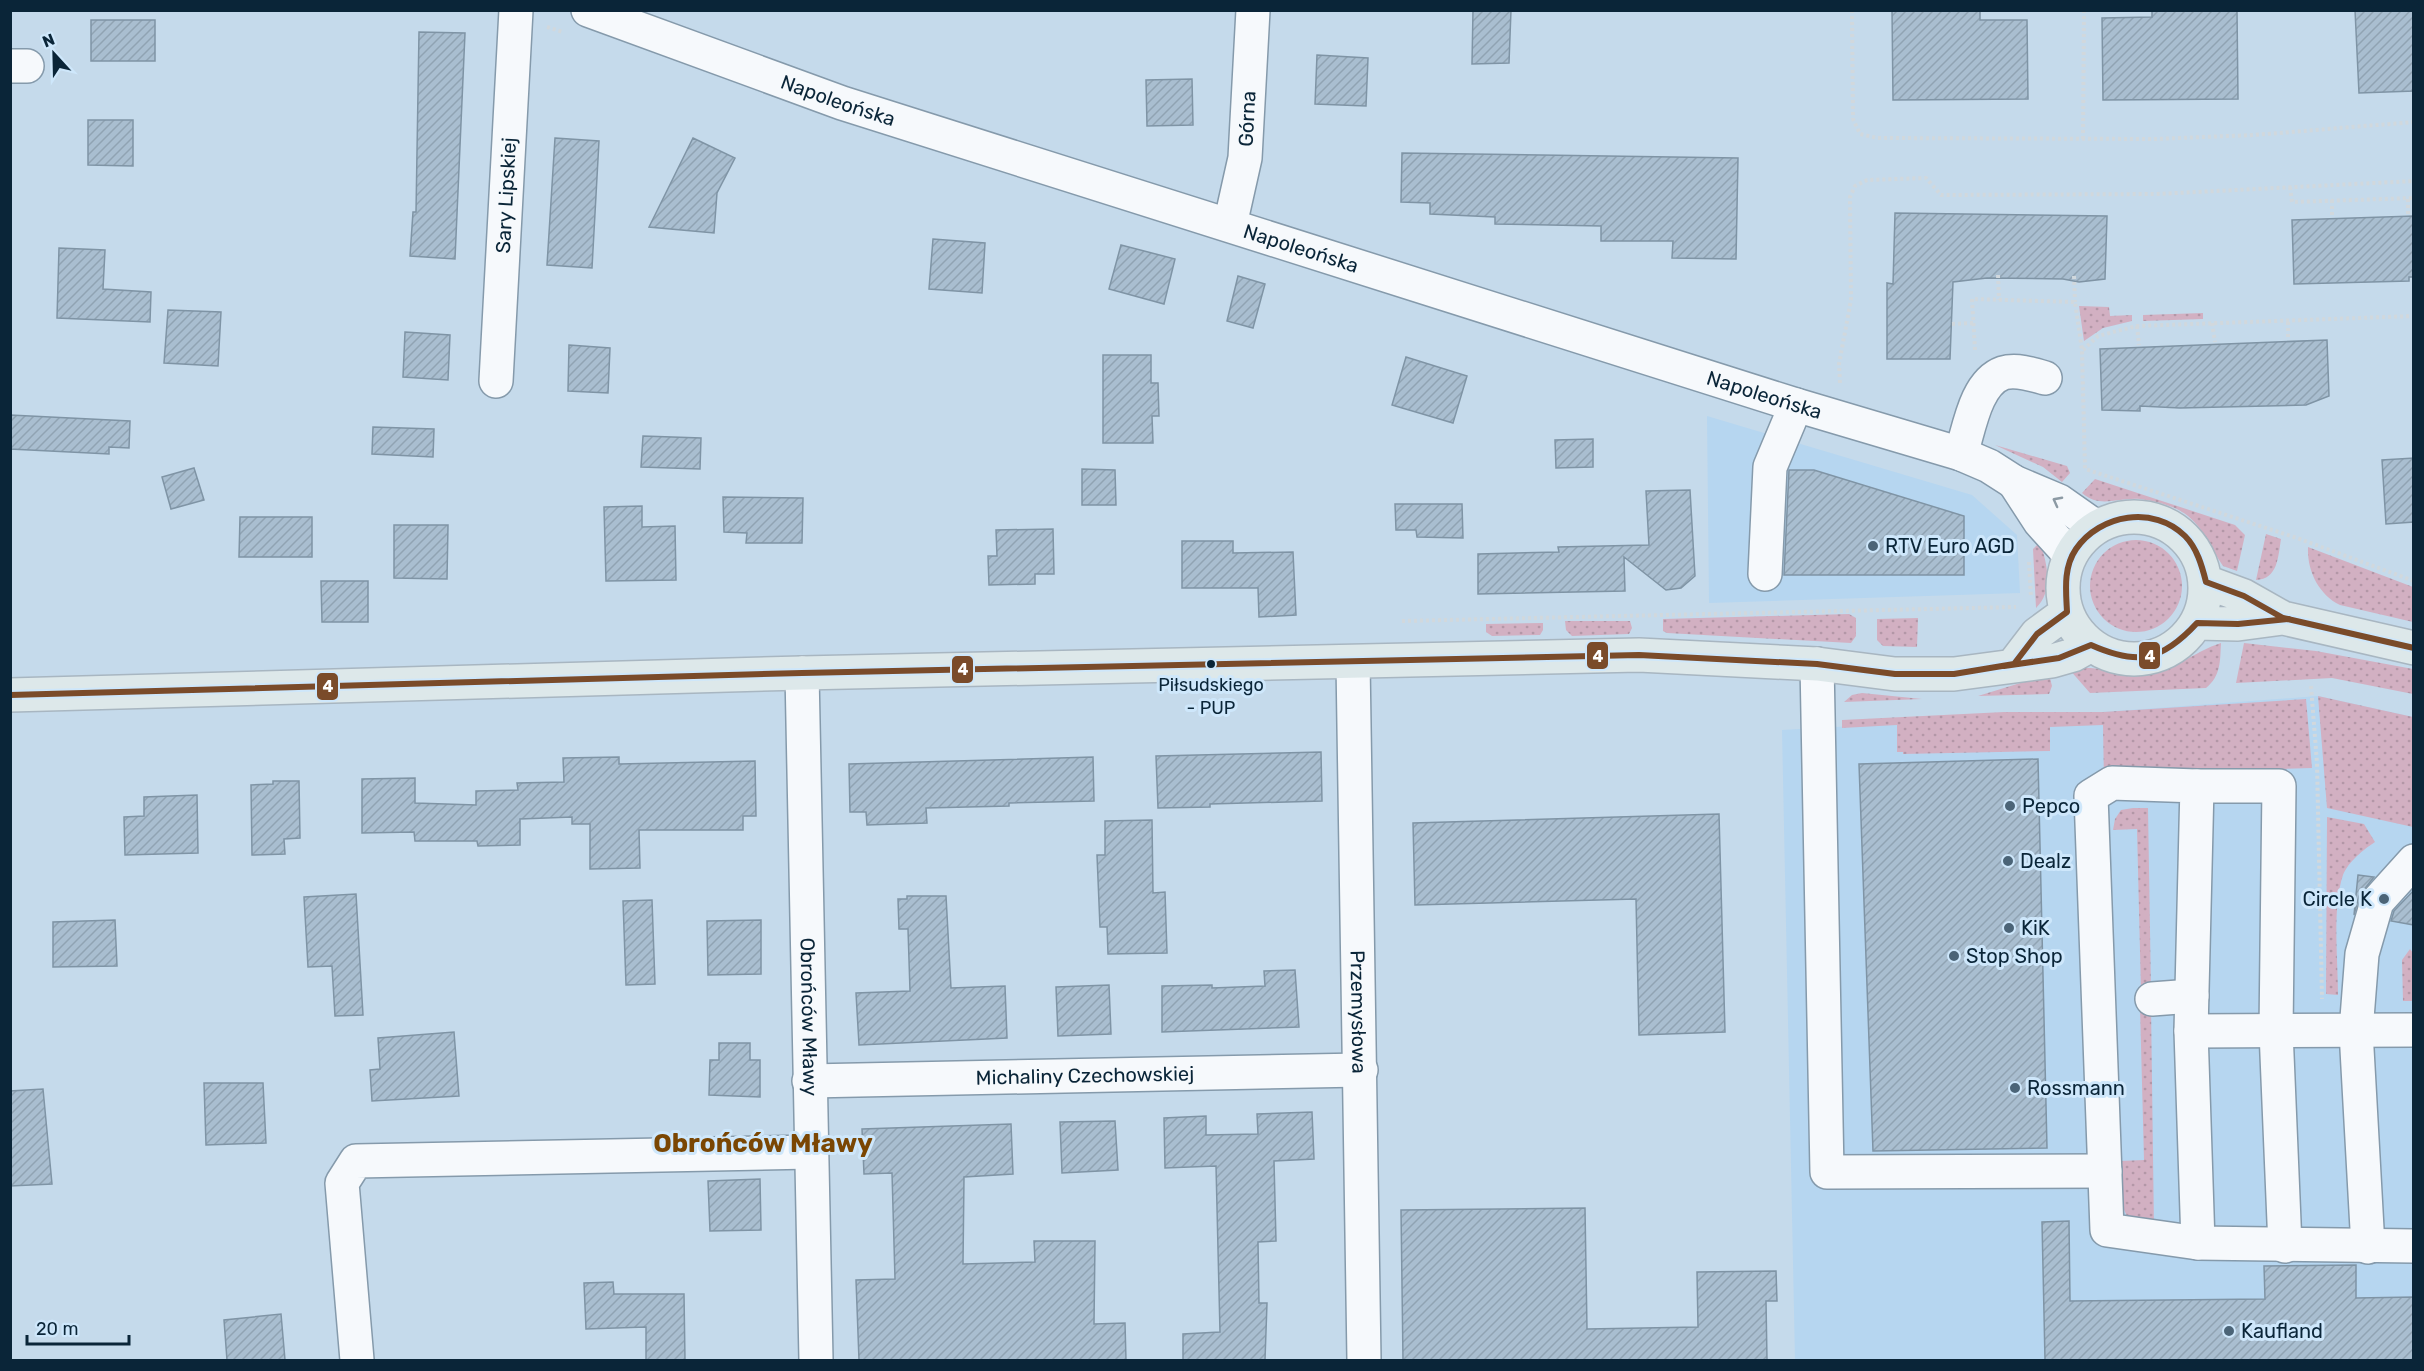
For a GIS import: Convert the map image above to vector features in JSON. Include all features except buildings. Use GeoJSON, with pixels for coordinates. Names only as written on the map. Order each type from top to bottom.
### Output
{"type":"FeatureCollection","features":[{"type":"Feature","properties":{"kind":"main road"},"geometry":{"type":"LineString","coordinates":[[2143,517],[2166,524],[2186,538],[2200,559],[2205,582],[2204,603],[2197,622],[2181,642],[2161,654],[2137,660],[2113,656],[2091,645],[2076,630],[2067,612],[2063,593],[2064,574],[2070,555],[2081,539],[2096,527],[2119,518],[2143,517]]}},
{"type":"Feature","properties":{"kind":"main road"},"geometry":{"type":"LineString","coordinates":[[2205,582],[2244,596],[2283,618],[2414,648]]}},
{"type":"Feature","properties":{"kind":"main road"},"geometry":{"type":"LineString","coordinates":[[2014,664],[2037,634],[2067,612]]}},
{"type":"Feature","properties":{"kind":"main road"},"geometry":{"type":"LineString","coordinates":[[2197,622],[2238,624],[2283,618]]}},
{"type":"Feature","properties":{"kind":"main road"},"geometry":{"type":"LineString","coordinates":[[10,694],[802,673],[1639,655],[1817,664],[1907,674],[1954,674],[2014,664],[2052,661],[2073,655],[2091,645]]}},
{"type":"Feature","properties":{"kind":"street","name":"Sary Lipskiej"},"geometry":{"type":"LineString","coordinates":[[496,381],[516,10]]}},
{"type":"Feature","properties":{"kind":"street","name":"Napoleońska"},"geometry":{"type":"LineString","coordinates":[[588,10],[842,103],[1797,405],[1961,454],[1989,465],[2014,482],[2059,501],[2096,527]]}},
{"type":"Feature","properties":{"kind":"street","name":"Górna"},"geometry":{"type":"LineString","coordinates":[[1230,225],[1245,158],[1253,10]]}},
{"type":"Feature","properties":{"kind":"street"},"geometry":{"type":"LineString","coordinates":[[1961,454],[1983,388],[2002,373],[2020,372],[2045,378]]}},
{"type":"Feature","properties":{"kind":"street"},"geometry":{"type":"LineString","coordinates":[[1765,574],[1770,467],[1797,405]]}},
{"type":"Feature","properties":{"kind":"street","name":"Napoleońska"},"geometry":{"type":"LineString","coordinates":[[2014,482],[2040,522],[2070,555]]}},
{"type":"Feature","properties":{"kind":"street","name":"Przemysłowa"},"geometry":{"type":"LineString","coordinates":[[1353,662],[1364,1360]]}},
{"type":"Feature","properties":{"kind":"street"},"geometry":{"type":"LineString","coordinates":[[1817,664],[1827,1172],[2105,1171]]}},
{"type":"Feature","properties":{"kind":"street","name":"Obrońców Mławy"},"geometry":{"type":"LineString","coordinates":[[802,673],[816,1360]]}},
{"type":"Feature","properties":{"kind":"street"},"geometry":{"type":"LineString","coordinates":[[2285,1246],[2276,1031],[2279,786],[2112,783],[2091,796],[2107,1230],[2198,1243],[2285,1246],[2414,1246]]}},
{"type":"Feature","properties":{"kind":"street"},"geometry":{"type":"LineString","coordinates":[[2197,786],[2191,1031],[2198,1243]]}},
{"type":"Feature","properties":{"kind":"street"},"geometry":{"type":"LineString","coordinates":[[2368,1247],[2356,1017],[2361,954],[2377,902],[2414,861]]}},
{"type":"Feature","properties":{"kind":"street"},"geometry":{"type":"LineString","coordinates":[[2152,999],[2192,996]]}},
{"type":"Feature","properties":{"kind":"street"},"geometry":{"type":"LineString","coordinates":[[2191,1031],[2276,1031],[2356,1017],[2414,1030]]}},
{"type":"Feature","properties":{"kind":"street","name":"Michaliny Czechowskiej"},"geometry":{"type":"LineString","coordinates":[[809,1081],[1361,1070]]}},
{"type":"Feature","properties":{"kind":"street"},"geometry":{"type":"LineString","coordinates":[[357,1360],[342,1183],[356,1161],[811,1152]]}},
{"type":"Feature","properties":{"kind":"path"},"geometry":{"type":"LineString","coordinates":[[1852,10],[1853,119],[1860,134],[1877,138],[2083,139],[2254,135],[2414,122]]}},
{"type":"Feature","properties":{"kind":"path"},"geometry":{"type":"LineString","coordinates":[[2083,139],[2084,10]]}},
{"type":"Feature","properties":{"kind":"path"},"geometry":{"type":"LineString","coordinates":[[1842,393],[1839,364],[1851,300],[1850,198],[1855,186],[1867,180],[1926,178],[1941,195],[2157,194],[2414,181]]}},
{"type":"Feature","properties":{"kind":"path"},"geometry":{"type":"LineString","coordinates":[[2290,187],[2292,202],[2411,198],[2408,214]]}},
{"type":"Feature","properties":{"kind":"path"},"geometry":{"type":"LineString","coordinates":[[2332,200],[2332,216]]}},
{"type":"Feature","properties":{"kind":"path"},"geometry":{"type":"LineString","coordinates":[[1998,275],[1999,300]]}},
{"type":"Feature","properties":{"kind":"path"},"geometry":{"type":"LineString","coordinates":[[2074,276],[2075,302]]}},
{"type":"Feature","properties":{"kind":"path"},"geometry":{"type":"LineString","coordinates":[[2082,350],[2098,336],[2137,326],[2414,316]]}},
{"type":"Feature","properties":{"kind":"path"},"geometry":{"type":"LineString","coordinates":[[2288,322],[2288,340]]}},
{"type":"Feature","properties":{"kind":"path"},"geometry":{"type":"LineString","coordinates":[[1952,324],[1974,323]]}},
{"type":"Feature","properties":{"kind":"path"},"geometry":{"type":"LineString","coordinates":[[2212,323],[2215,342]]}},
{"type":"Feature","properties":{"kind":"path"},"geometry":{"type":"LineString","coordinates":[[2137,326],[2139,345]]}},
{"type":"Feature","properties":{"kind":"path"},"geometry":{"type":"LineString","coordinates":[[2085,469],[2296,538],[2414,581]]}},
{"type":"Feature","properties":{"kind":"path"},"geometry":{"type":"LineString","coordinates":[[2029,560],[2031,607]]}},
{"type":"Feature","properties":{"kind":"path"},"geometry":{"type":"LineString","coordinates":[[1402,621],[2019,607]]}},
{"type":"Feature","properties":{"kind":"path"},"geometry":{"type":"LineString","coordinates":[[2311,686],[2317,763],[2322,1004],[2356,1017]]}},
{"type":"Feature","properties":{"kind":"shaded area"},"geometry":{"type":"Polygon","coordinates":[[[2079,306],[2109,307],[2110,316],[2132,315],[2132,321],[2103,328],[2084,341],[2079,306]]]}},
{"type":"Feature","properties":{"kind":"shaded area"},"geometry":{"type":"Polygon","coordinates":[[[2203,313],[2203,319],[2143,321],[2143,315],[2203,313]]]}},
{"type":"Feature","properties":{"kind":"shaded area"},"geometry":{"type":"Polygon","coordinates":[[[1707,416],[1972,495],[2017,535],[2020,593],[1709,603],[1707,416]]]}},
{"type":"Feature","properties":{"kind":"shaded area"},"geometry":{"type":"Polygon","coordinates":[[[1995,445],[2067,466],[2070,473],[2062,482],[2043,467],[1995,445]]]}},
{"type":"Feature","properties":{"kind":"shaded area"},"geometry":{"type":"Polygon","coordinates":[[[2095,479],[2235,525],[2245,535],[2237,571],[2223,566],[2199,527],[2183,512],[2165,504],[2140,499],[2102,501],[2089,498],[2082,493],[2095,479]]]}},
{"type":"Feature","properties":{"kind":"shaded area"},"geometry":{"type":"Polygon","coordinates":[[[2266,534],[2281,539],[2278,560],[2269,576],[2256,580],[2266,534]]]}},
{"type":"Feature","properties":{"kind":"shaded area"},"geometry":{"type":"Polygon","coordinates":[[[2136,540],[2154,543],[2169,553],[2179,568],[2182,586],[2179,604],[2169,619],[2154,629],[2136,632],[2118,629],[2103,619],[2093,604],[2090,586],[2093,568],[2103,553],[2118,543],[2136,540]]]}},
{"type":"Feature","properties":{"kind":"shaded area"},"geometry":{"type":"Polygon","coordinates":[[[2040,542],[2047,568],[2047,585],[2042,601],[2036,608],[2033,549],[2040,542]]]}},
{"type":"Feature","properties":{"kind":"shaded area"},"geometry":{"type":"Polygon","coordinates":[[[2308,547],[2413,587],[2413,622],[2340,605],[2332,600],[2315,580],[2309,564],[2308,547]]]}},
{"type":"Feature","properties":{"kind":"shaded area"},"geometry":{"type":"Polygon","coordinates":[[[1849,614],[1856,618],[1856,636],[1851,643],[1663,631],[1663,619],[1849,614]]]}},
{"type":"Feature","properties":{"kind":"shaded area"},"geometry":{"type":"Polygon","coordinates":[[[1918,618],[1917,647],[1883,646],[1877,640],[1877,619],[1918,618]]]}},
{"type":"Feature","properties":{"kind":"shaded area"},"geometry":{"type":"Polygon","coordinates":[[[1565,621],[1630,621],[1632,628],[1629,634],[1572,636],[1566,630],[1565,621]]]}},
{"type":"Feature","properties":{"kind":"shaded area"},"geometry":{"type":"Polygon","coordinates":[[[1543,623],[1540,635],[1492,636],[1486,632],[1486,624],[1543,623]]]}},
{"type":"Feature","properties":{"kind":"shaded area"},"geometry":{"type":"Polygon","coordinates":[[[2221,643],[2217,673],[2206,688],[2090,693],[2069,669],[2088,668],[2134,674],[2154,673],[2221,643]]]}},
{"type":"Feature","properties":{"kind":"shaded area"},"geometry":{"type":"Polygon","coordinates":[[[2244,643],[2316,651],[2413,669],[2413,694],[2332,678],[2236,683],[2244,643]]]}},
{"type":"Feature","properties":{"kind":"shaded area"},"geometry":{"type":"Polygon","coordinates":[[[2049,674],[2052,686],[2049,694],[1978,696],[2049,674]]]}},
{"type":"Feature","properties":{"kind":"shaded area"},"geometry":{"type":"Polygon","coordinates":[[[1862,693],[1922,699],[1844,702],[1852,695],[1862,693]]]}},
{"type":"Feature","properties":{"kind":"shaded area"},"geometry":{"type":"Polygon","coordinates":[[[2318,696],[2413,717],[2413,1360],[1795,1360],[1782,730],[2103,712],[2318,696]]]}},
{"type":"Feature","properties":{"kind":"shaded area"},"geometry":{"type":"Polygon","coordinates":[[[2318,696],[2413,717],[2413,827],[2327,808],[2318,696]]]}},
{"type":"Feature","properties":{"kind":"shaded area"},"geometry":{"type":"Polygon","coordinates":[[[2306,699],[2312,768],[2128,774],[2104,782],[2103,725],[2050,727],[2050,751],[1903,754],[1903,752],[1897,752],[1897,725],[1842,728],[1842,720],[2004,712],[2103,712],[2306,699]]]}},
{"type":"Feature","properties":{"kind":"shaded area"},"geometry":{"type":"Polygon","coordinates":[[[2148,808],[2151,991],[2141,992],[2137,829],[2113,830],[2115,819],[2121,810],[2148,808]]]}},
{"type":"Feature","properties":{"kind":"shaded area"},"geometry":{"type":"Polygon","coordinates":[[[2327,817],[2364,824],[2375,842],[2352,861],[2343,875],[2336,934],[2338,995],[2326,994],[2327,817]]]}},
{"type":"Feature","properties":{"kind":"shaded area"},"geometry":{"type":"Polygon","coordinates":[[[2410,949],[2413,953],[2413,1001],[2403,1001],[2402,960],[2410,949]]]}},
{"type":"Feature","properties":{"kind":"shaded area"},"geometry":{"type":"Polygon","coordinates":[[[2151,1006],[2154,1228],[2134,1226],[2122,1203],[2120,1179],[2120,1161],[2144,1160],[2140,1007],[2151,1006]]]}},
{"type":"Feature","properties":{"kind":"transit line","name":"4"},"geometry":{"type":"LineString","coordinates":[[10,695],[802,673],[1639,655],[1817,664],[1895,674],[1954,674],[2014,664],[2037,634],[2067,612],[2066,580],[2069,564],[2076,549],[2086,537],[2113,521],[2143,517],[2172,526],[2185,536],[2196,552],[2206,582],[2244,596],[2283,618],[2414,648]]}},
{"type":"Feature","properties":{"kind":"transit line","name":"4"},"geometry":{"type":"LineString","coordinates":[[2004,666],[2059,658],[2091,645],[2122,656],[2148,656],[2172,645],[2197,623],[2238,624],[2289,619]]}},
{"type":"Feature","properties":{"kind":"place","name":"RTV Euro AGD"},"geometry":{"type":"Point","coordinates":[1873,546]}},
{"type":"Feature","properties":{"kind":"place","name":"Piłsudskiego - PUP"},"geometry":{"type":"Point","coordinates":[1211,664]}},
{"type":"Feature","properties":{"kind":"place","name":"Pepco"},"geometry":{"type":"Point","coordinates":[2010,806]}},
{"type":"Feature","properties":{"kind":"place","name":"Dealz"},"geometry":{"type":"Point","coordinates":[2008,861]}},
{"type":"Feature","properties":{"kind":"place","name":"Circle K"},"geometry":{"type":"Point","coordinates":[2384,899]}},
{"type":"Feature","properties":{"kind":"place","name":"KiK"},"geometry":{"type":"Point","coordinates":[2009,928]}},
{"type":"Feature","properties":{"kind":"place","name":"Stop Shop"},"geometry":{"type":"Point","coordinates":[1954,956]}},
{"type":"Feature","properties":{"kind":"place","name":"Rossmann"},"geometry":{"type":"Point","coordinates":[2015,1088]}},
{"type":"Feature","properties":{"kind":"place","name":"Kaufland"},"geometry":{"type":"Point","coordinates":[2229,1331]}},
{"type":"Feature","properties":{"kind":"district","name":"Obrońców Mławy"},"geometry":{"type":"Point","coordinates":[763,1143]}}]}
